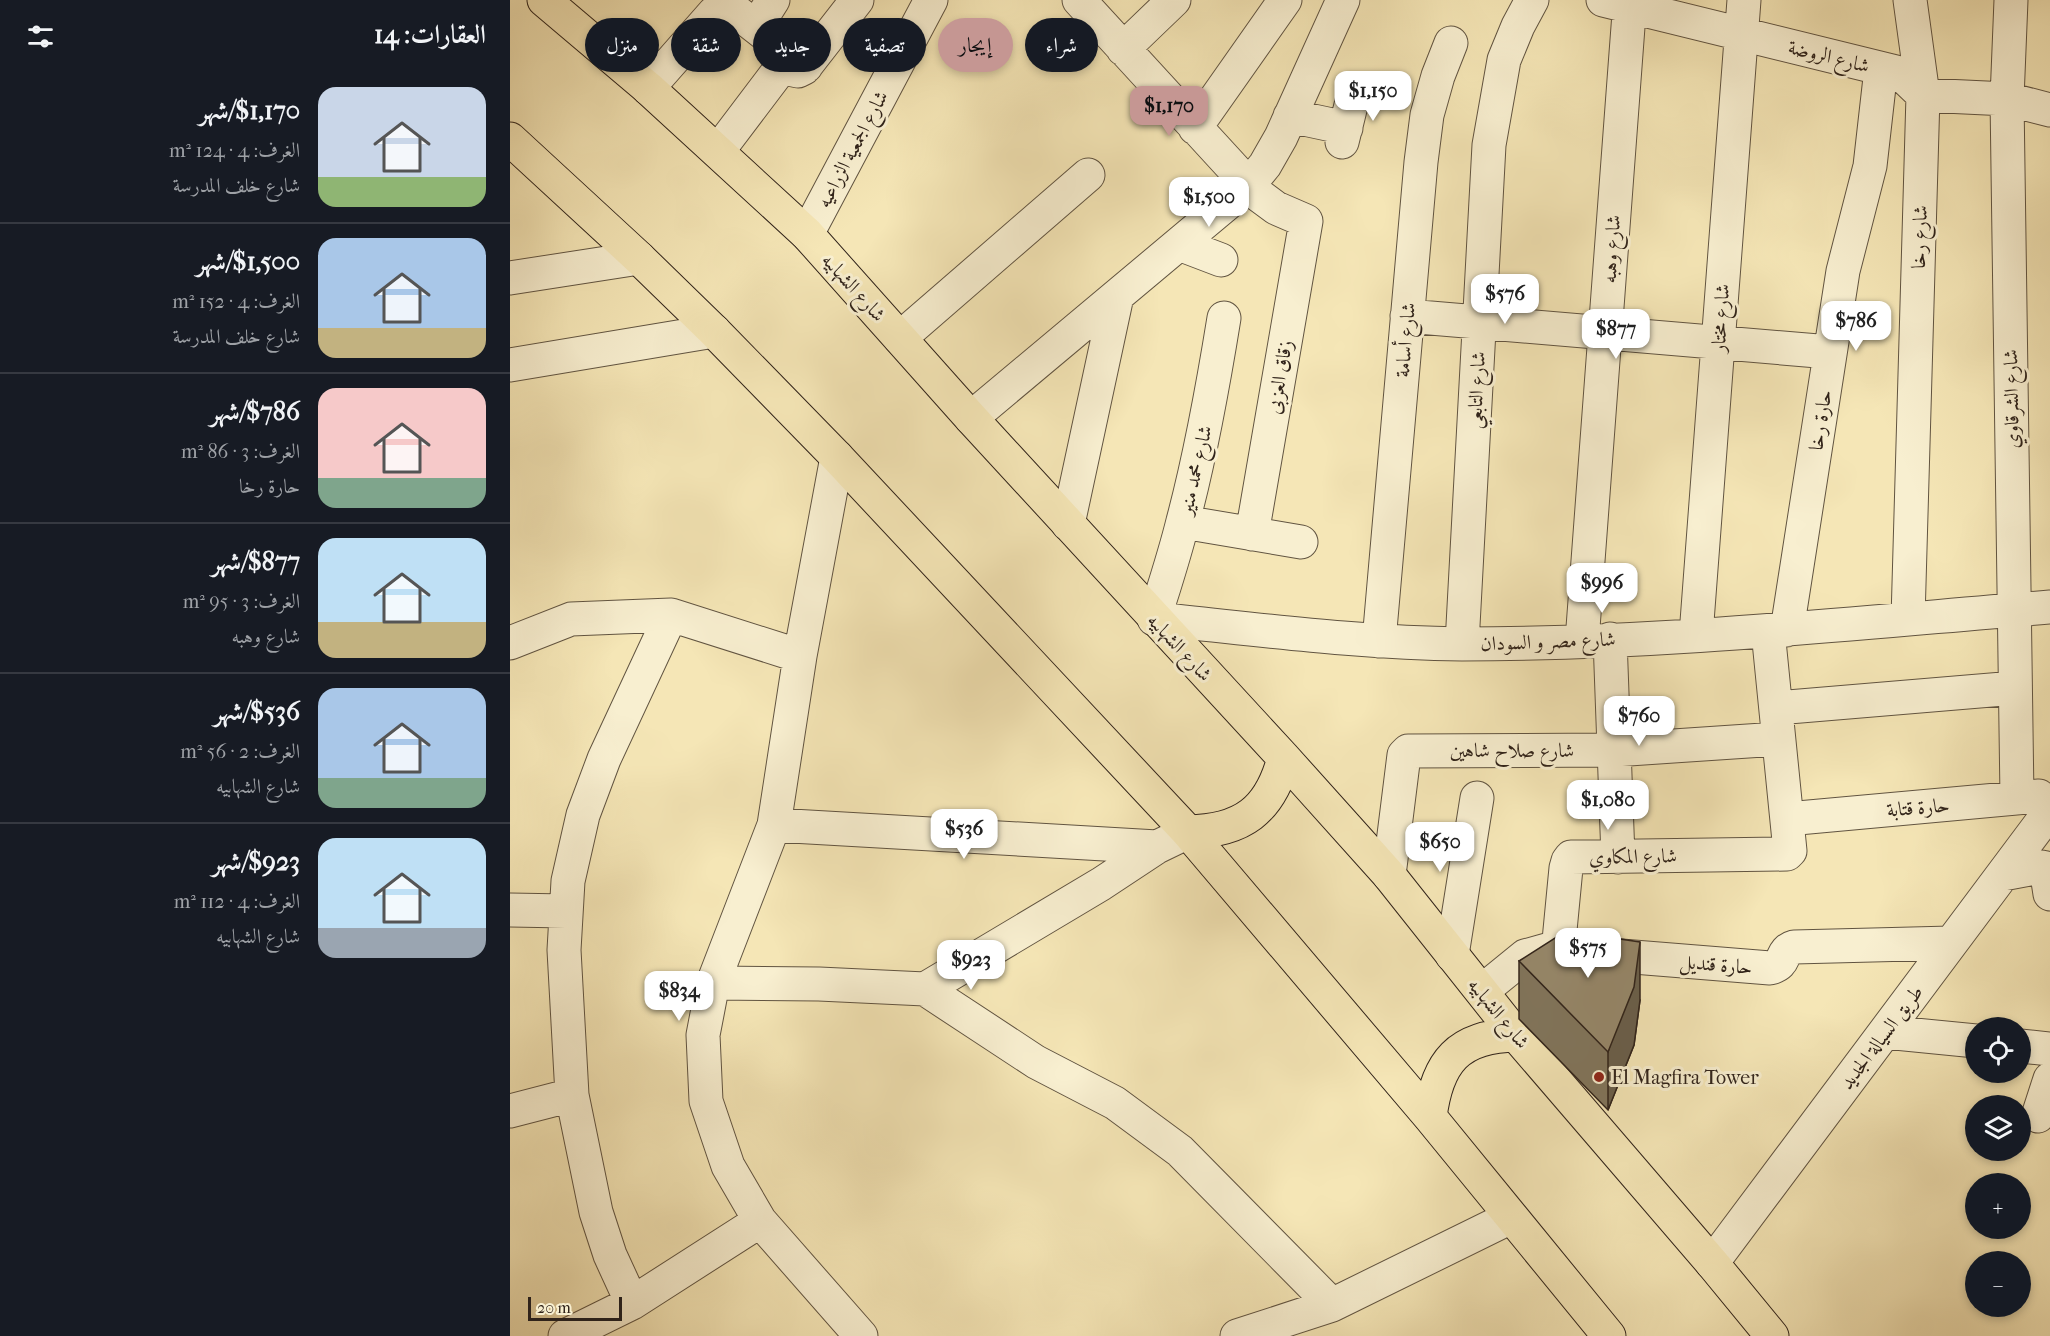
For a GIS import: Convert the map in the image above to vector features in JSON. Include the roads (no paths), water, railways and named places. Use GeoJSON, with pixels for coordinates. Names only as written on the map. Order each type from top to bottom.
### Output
{"type":"FeatureCollection","features":[{"type":"Feature","properties":{"kind":"highway","name":"شارع الشهابيه"},"geometry":{"type":"LineString","coordinates":[[549,2],[648,88],[807,234],[971,418],[1389,875],[1516,1035],[1772,1336]]}},
{"type":"Feature","properties":{"kind":"highway"},"geometry":{"type":"LineString","coordinates":[[510,139],[714,331],[837,457],[1188,832],[1430,1117],[1609,1336]]}},
{"type":"Feature","properties":{"kind":"highway"},"geometry":{"type":"LineString","coordinates":[[1188,832],[1210,832],[1232,826],[1251,815],[1273,790],[1284,758]]}},
{"type":"Feature","properties":{"kind":"highway"},"geometry":{"type":"LineString","coordinates":[[1430,1117],[1433,1092],[1441,1071],[1455,1054],[1473,1042],[1494,1035],[1516,1035]]}},
{"type":"Feature","properties":{"kind":"street"},"geometry":{"type":"LineString","coordinates":[[762,18],[773,0]]}},
{"type":"Feature","properties":{"kind":"street"},"geometry":{"type":"LineString","coordinates":[[831,34],[857,0]]}},
{"type":"Feature","properties":{"kind":"street","name":"شارع الجمعية الزراعيه"},"geometry":{"type":"LineString","coordinates":[[807,234],[931,0]]}},
{"type":"Feature","properties":{"kind":"street"},"geometry":{"type":"LineString","coordinates":[[1079,0],[1248,186]]}},
{"type":"Feature","properties":{"kind":"street"},"geometry":{"type":"LineString","coordinates":[[1123,49],[1174,0]]}},
{"type":"Feature","properties":{"kind":"street"},"geometry":{"type":"LineString","coordinates":[[1196,128],[1285,0]]}},
{"type":"Feature","properties":{"kind":"street"},"geometry":{"type":"LineString","coordinates":[[971,418],[1248,186],[1265,165],[1343,0]]}},
{"type":"Feature","properties":{"kind":"street","name":"شارع التابعي"},"geometry":{"type":"LineString","coordinates":[[1462,644],[1489,145],[1504,60],[1532,0]]}},
{"type":"Feature","properties":{"kind":"street","name":"شارع مختار"},"geometry":{"type":"LineString","coordinates":[[1696,635],[1744,0]]}},
{"type":"Feature","properties":{"kind":"street","name":"شارع رخا"},"geometry":{"type":"LineString","coordinates":[[1908,619],[1923,95],[1910,0]]}},
{"type":"Feature","properties":{"kind":"street","name":"شارع الشرقاوي"},"geometry":{"type":"LineString","coordinates":[[2011,0],[2007,99],[2017,798]]}},
{"type":"Feature","properties":{"kind":"street","name":"شارع الروضة"},"geometry":{"type":"LineString","coordinates":[[1621,2],[1900,73],[1923,95]]}},
{"type":"Feature","properties":{"kind":"street","name":"شارع وهبه"},"geometry":{"type":"LineString","coordinates":[[1618,856],[1614,750],[1596,640],[1605,333],[1621,2]]}},
{"type":"Feature","properties":{"kind":"street"},"geometry":{"type":"LineString","coordinates":[[648,88],[714,14],[722,9],[730,8],[753,25]]}},
{"type":"Feature","properties":{"kind":"street","name":"شارع أسامة"},"geometry":{"type":"LineString","coordinates":[[1379,642],[1416,204],[1427,115],[1438,76],[1451,43]]}},
{"type":"Feature","properties":{"kind":"street","name":"حارة رخا"},"geometry":{"type":"LineString","coordinates":[[1790,851],[1777,724],[1777,630],[1830,352],[1847,248],[1870,166],[1881,69]]}},
{"type":"Feature","properties":{"kind":"street"},"geometry":{"type":"LineString","coordinates":[[718,151],[778,72]]}},
{"type":"Feature","properties":{"kind":"street"},"geometry":{"type":"LineString","coordinates":[[1290,116],[1344,135],[1355,89]]}},
{"type":"Feature","properties":{"kind":"street"},"geometry":{"type":"LineString","coordinates":[[1923,95],[2007,99],[2050,110]]}},
{"type":"Feature","properties":{"kind":"street"},"geometry":{"type":"LineString","coordinates":[[900,338],[1088,175]]}},
{"type":"Feature","properties":{"kind":"street","name":"زقاق العزبى"},"geometry":{"type":"LineString","coordinates":[[1248,186],[1266,202],[1306,221],[1252,534]]}},
{"type":"Feature","properties":{"kind":"street"},"geometry":{"type":"LineString","coordinates":[[1179,244],[1221,260]]}},
{"type":"Feature","properties":{"kind":"street"},"geometry":{"type":"LineString","coordinates":[[510,278],[639,258]]}},
{"type":"Feature","properties":{"kind":"street"},"geometry":{"type":"LineString","coordinates":[[1068,524],[1117,296]]}},
{"type":"Feature","properties":{"kind":"street"},"geometry":{"type":"LineString","coordinates":[[1407,316],[1830,352]]}},
{"type":"Feature","properties":{"kind":"street","name":"شارع محمد منير"},"geometry":{"type":"LineString","coordinates":[[1154,619],[1183,522],[1210,401],[1224,318]]}},
{"type":"Feature","properties":{"kind":"street"},"geometry":{"type":"LineString","coordinates":[[510,365],[714,331]]}},
{"type":"Feature","properties":{"kind":"street"},"geometry":{"type":"LineString","coordinates":[[837,457],[800,656],[774,825],[712,983],[703,1035],[706,1101],[728,1166],[760,1221],[861,1336]]}},
{"type":"Feature","properties":{"kind":"street"},"geometry":{"type":"LineString","coordinates":[[1183,522],[1301,542]]}},
{"type":"Feature","properties":{"kind":"street","name":"شارع مصر و السودان"},"geometry":{"type":"LineString","coordinates":[[1154,619],[1379,642],[1462,644],[1596,640],[1777,630],[2050,607]]}},
{"type":"Feature","properties":{"kind":"street"},"geometry":{"type":"LineString","coordinates":[[510,643],[571,619],[671,615],[800,656]]}},
{"type":"Feature","properties":{"kind":"street"},"geometry":{"type":"LineString","coordinates":[[632,1303],[610,1255],[596,1212],[572,1095],[564,950],[566,911],[568,881],[583,815],[604,759],[671,615]]}},
{"type":"Feature","properties":{"kind":"street","name":"شارع صلاح شاهين"},"geometry":{"type":"LineString","coordinates":[[1389,875],[1404,755],[1408,751],[1614,750],[2015,688]]}},
{"type":"Feature","properties":{"kind":"street","name":"حارة قتابة"},"geometry":{"type":"LineString","coordinates":[[1787,819],[2050,795]]}},
{"type":"Feature","properties":{"kind":"street"},"geometry":{"type":"LineString","coordinates":[[1452,955],[1477,798]]}},
{"type":"Feature","properties":{"kind":"street","name":"طريق السيالة الجديد"},"geometry":{"type":"LineString","coordinates":[[1712,1263],[2050,811]]}},
{"type":"Feature","properties":{"kind":"street"},"geometry":{"type":"LineString","coordinates":[[774,825],[1157,847]]}},
{"type":"Feature","properties":{"kind":"street"},"geometry":{"type":"LineString","coordinates":[[925,989],[1101,884],[1157,847],[1188,832]]}},
{"type":"Feature","properties":{"kind":"street","name":"شارع المكاوي"},"geometry":{"type":"LineString","coordinates":[[1558,951],[1568,861],[1572,857],[1787,855],[1790,851]]}},
{"type":"Feature","properties":{"kind":"street"},"geometry":{"type":"LineString","coordinates":[[2003,874],[2046,868],[2050,894]]}},
{"type":"Feature","properties":{"kind":"street"},"geometry":{"type":"LineString","coordinates":[[510,910],[566,911]]}},
{"type":"Feature","properties":{"kind":"street","name":"حارة قنديل"},"geometry":{"type":"LineString","coordinates":[[1482,992],[1525,956],[1546,950],[1770,968],[1778,966],[1783,961],[1784,953],[1788,948],[1794,947],[1951,943]]}},
{"type":"Feature","properties":{"kind":"street"},"geometry":{"type":"LineString","coordinates":[[712,983],[819,984],[925,989],[1036,1062],[1115,1103],[1180,1150],[1332,1305]]}},
{"type":"Feature","properties":{"kind":"street"},"geometry":{"type":"LineString","coordinates":[[1885,1032],[1965,1040]]}},
{"type":"Feature","properties":{"kind":"street"},"geometry":{"type":"LineString","coordinates":[[2031,1047],[2050,1049]]}},
{"type":"Feature","properties":{"kind":"street"},"geometry":{"type":"LineString","coordinates":[[2038,1116],[2050,1079]]}},
{"type":"Feature","properties":{"kind":"street"},"geometry":{"type":"LineString","coordinates":[[510,1111],[572,1095]]}},
{"type":"Feature","properties":{"kind":"street"},"geometry":{"type":"LineString","coordinates":[[1237,1336],[1332,1305],[1511,1217]]}},
{"type":"Feature","properties":{"kind":"street"},"geometry":{"type":"LineString","coordinates":[[565,1336],[632,1303],[760,1221]]}},
{"type":"Feature","properties":{"kind":"place","name":"El Magfira Tower"},"geometry":{"type":"Point","coordinates":[1599,1077]}}]}
